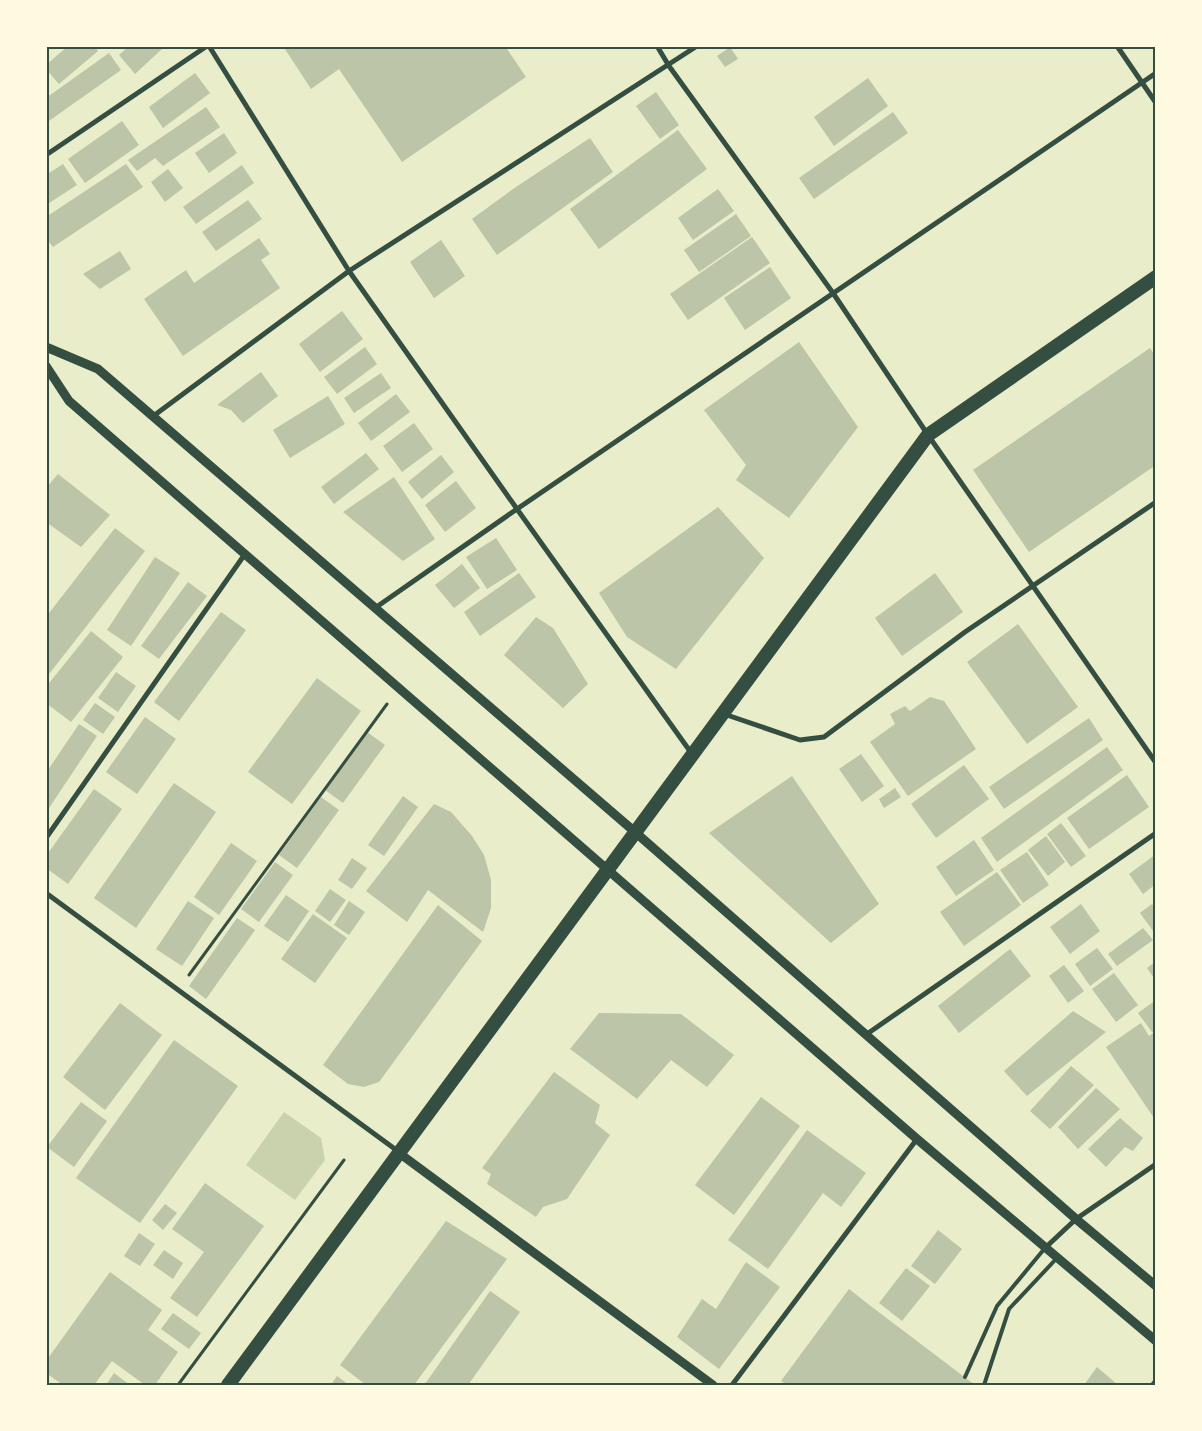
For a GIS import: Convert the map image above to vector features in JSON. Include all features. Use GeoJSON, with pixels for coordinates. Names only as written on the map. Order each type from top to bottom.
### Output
{"type":"FeatureCollection","features":[{"type":"Feature","properties":{"kind":"highway"},"geometry":{"type":"LineString","coordinates":[[228,1385],[928,435],[1156,277]]}},
{"type":"Feature","properties":{"kind":"street"},"geometry":{"type":"LineString","coordinates":[[46,155],[208,46],[349,271],[693,754]]}},
{"type":"Feature","properties":{"kind":"street"},"geometry":{"type":"LineString","coordinates":[[657,46],[669,66],[833,293],[928,435],[1156,763]]}},
{"type":"Feature","properties":{"kind":"street"},"geometry":{"type":"LineString","coordinates":[[152,416],[349,271],[669,66],[697,46]]}},
{"type":"Feature","properties":{"kind":"street"},"geometry":{"type":"LineString","coordinates":[[1117,46],[1156,102]]}},
{"type":"Feature","properties":{"kind":"street"},"geometry":{"type":"LineString","coordinates":[[375,608],[1156,73]]}},
{"type":"Feature","properties":{"kind":"street"},"geometry":{"type":"LineString","coordinates":[[46,347],[98,369],[635,832],[1156,1286]]}},
{"type":"Feature","properties":{"kind":"street"},"geometry":{"type":"LineString","coordinates":[[46,366],[69,401],[917,1139],[1156,1341]]}},
{"type":"Feature","properties":{"kind":"street"},"geometry":{"type":"LineString","coordinates":[[722,713],[800,740],[824,737],[965,632],[1156,502]]}},
{"type":"Feature","properties":{"kind":"street"},"geometry":{"type":"LineString","coordinates":[[46,838],[245,554]]}},
{"type":"Feature","properties":{"kind":"street"},"geometry":{"type":"LineString","coordinates":[[867,1034],[1156,833]]}},
{"type":"Feature","properties":{"kind":"street"},"geometry":{"type":"LineString","coordinates":[[46,893],[714,1385]]}},
{"type":"Feature","properties":{"kind":"street"},"geometry":{"type":"LineString","coordinates":[[732,1385],[917,1139]]}},
{"type":"Feature","properties":{"kind":"street"},"geometry":{"type":"LineString","coordinates":[[1045,1248],[1076,1218],[1156,1164]]}},
{"type":"Feature","properties":{"kind":"lane"},"geometry":{"type":"LineString","coordinates":[[965,1377],[996,1306],[1045,1248]]}},
{"type":"Feature","properties":{"kind":"lane"},"geometry":{"type":"LineString","coordinates":[[984,1385],[1009,1309],[1057,1258]]}},
{"type":"Feature","properties":{"kind":"lane"},"geometry":{"type":"LineString","coordinates":[[1152,1385],[1156,1380]]}},
{"type":"Feature","properties":{"kind":"path"},"geometry":{"type":"LineString","coordinates":[[178,990],[399,687]]}},
{"type":"Feature","properties":{"kind":"path"},"geometry":{"type":"LineString","coordinates":[[178,1385],[344,1160]]}},
{"type":"Feature","properties":{"kind":"green space"},"geometry":{"type":"Polygon","coordinates":[[[284,1112],[321,1138],[325,1160],[295,1200],[246,1165],[284,1112]]]}},
{"type":"Feature","properties":{"kind":"building"},"geometry":{"type":"Polygon","coordinates":[[[68,46],[95,46],[98,51],[59,84],[46,69],[46,65],[68,46]]]}},
{"type":"Feature","properties":{"kind":"building"},"geometry":{"type":"Polygon","coordinates":[[[129,46],[159,46],[162,49],[135,74],[119,55],[129,46]]]}},
{"type":"Feature","properties":{"kind":"building"},"geometry":{"type":"Polygon","coordinates":[[[283,46],[505,46],[526,77],[402,162],[339,69],[311,89],[283,46]]]}},
{"type":"Feature","properties":{"kind":"building"},"geometry":{"type":"Polygon","coordinates":[[[730,47],[738,59],[725,67],[717,56],[730,47]]]}},
{"type":"Feature","properties":{"kind":"building"},"geometry":{"type":"Polygon","coordinates":[[[109,53],[121,70],[46,123],[46,98],[109,53]]]}},
{"type":"Feature","properties":{"kind":"building"},"geometry":{"type":"Polygon","coordinates":[[[195,73],[210,93],[163,128],[149,107],[195,73]]]}},
{"type":"Feature","properties":{"kind":"building"},"geometry":{"type":"Polygon","coordinates":[[[868,78],[888,106],[834,146],[814,117],[868,78]]]}},
{"type":"Feature","properties":{"kind":"building"},"geometry":{"type":"Polygon","coordinates":[[[656,92],[679,125],[660,139],[636,106],[656,92]]]}},
{"type":"Feature","properties":{"kind":"building"},"geometry":{"type":"Polygon","coordinates":[[[206,107],[220,127],[163,166],[155,158],[137,171],[128,160],[206,107]]]}},
{"type":"Feature","properties":{"kind":"building"},"geometry":{"type":"Polygon","coordinates":[[[893,112],[908,133],[814,199],[799,178],[893,112]]]}},
{"type":"Feature","properties":{"kind":"building"},"geometry":{"type":"Polygon","coordinates":[[[122,121],[139,145],[85,183],[68,159],[122,121]]]}},
{"type":"Feature","properties":{"kind":"building"},"geometry":{"type":"Polygon","coordinates":[[[678,130],[707,169],[599,249],[570,209],[678,130]]]}},
{"type":"Feature","properties":{"kind":"building"},"geometry":{"type":"Polygon","coordinates":[[[224,133],[237,153],[209,173],[195,153],[224,133]]]}},
{"type":"Feature","properties":{"kind":"building"},"geometry":{"type":"Polygon","coordinates":[[[590,138],[613,172],[497,255],[472,219],[590,138]]]}},
{"type":"Feature","properties":{"kind":"building"},"geometry":{"type":"Polygon","coordinates":[[[63,164],[77,185],[46,205],[46,175],[63,164]]]}},
{"type":"Feature","properties":{"kind":"building"},"geometry":{"type":"Polygon","coordinates":[[[126,164],[143,187],[53,247],[46,238],[46,217],[126,164]]]}},
{"type":"Feature","properties":{"kind":"building"},"geometry":{"type":"Polygon","coordinates":[[[242,165],[254,183],[196,224],[183,207],[242,165]]]}},
{"type":"Feature","properties":{"kind":"building"},"geometry":{"type":"Polygon","coordinates":[[[168,169],[183,188],[165,202],[151,182],[168,169]]]}},
{"type":"Feature","properties":{"kind":"building"},"geometry":{"type":"Polygon","coordinates":[[[718,189],[734,211],[693,240],[678,218],[718,189]]]}},
{"type":"Feature","properties":{"kind":"building"},"geometry":{"type":"Polygon","coordinates":[[[248,200],[262,219],[216,251],[202,232],[248,200]]]}},
{"type":"Feature","properties":{"kind":"building"},"geometry":{"type":"Polygon","coordinates":[[[736,214],[751,236],[699,272],[684,250],[736,214]]]}},
{"type":"Feature","properties":{"kind":"building"},"geometry":{"type":"Polygon","coordinates":[[[752,237],[770,263],[688,320],[670,294],[752,237]]]}},
{"type":"Feature","properties":{"kind":"building"},"geometry":{"type":"Polygon","coordinates":[[[259,238],[270,254],[261,260],[280,288],[183,356],[144,299],[186,270],[194,283],[259,238]]]}},
{"type":"Feature","properties":{"kind":"building"},"geometry":{"type":"Polygon","coordinates":[[[441,240],[465,276],[434,298],[410,262],[441,240]]]}},
{"type":"Feature","properties":{"kind":"building"},"geometry":{"type":"Polygon","coordinates":[[[120,251],[131,269],[100,289],[83,274],[120,251]]]}},
{"type":"Feature","properties":{"kind":"building"},"geometry":{"type":"Polygon","coordinates":[[[770,267],[791,298],[745,330],[724,298],[770,267]]]}},
{"type":"Feature","properties":{"kind":"building"},"geometry":{"type":"Polygon","coordinates":[[[342,311],[363,339],[320,372],[299,344],[342,311]]]}},
{"type":"Feature","properties":{"kind":"building"},"geometry":{"type":"Polygon","coordinates":[[[799,342],[858,427],[789,518],[736,480],[746,465],[704,410],[799,342]]]}},
{"type":"Feature","properties":{"kind":"building"},"geometry":{"type":"Polygon","coordinates":[[[365,347],[377,364],[337,394],[324,377],[365,347]]]}},
{"type":"Feature","properties":{"kind":"building"},"geometry":{"type":"Polygon","coordinates":[[[1150,348],[1156,357],[1156,465],[1029,552],[973,470],[1150,348]]]}},
{"type":"Feature","properties":{"kind":"building"},"geometry":{"type":"Polygon","coordinates":[[[261,372],[278,396],[243,423],[231,410],[217,405],[261,372]]]}},
{"type":"Feature","properties":{"kind":"building"},"geometry":{"type":"Polygon","coordinates":[[[381,373],[391,388],[354,413],[344,398],[381,373]]]}},
{"type":"Feature","properties":{"kind":"building"},"geometry":{"type":"Polygon","coordinates":[[[396,394],[410,412],[371,441],[358,423],[396,394]]]}},
{"type":"Feature","properties":{"kind":"building"},"geometry":{"type":"Polygon","coordinates":[[[328,396],[345,424],[290,458],[273,430],[328,396]]]}},
{"type":"Feature","properties":{"kind":"building"},"geometry":{"type":"Polygon","coordinates":[[[414,423],[433,449],[402,472],[383,446],[414,423]]]}},
{"type":"Feature","properties":{"kind":"building"},"geometry":{"type":"Polygon","coordinates":[[[366,453],[379,469],[334,504],[321,487],[366,453]]]}},
{"type":"Feature","properties":{"kind":"building"},"geometry":{"type":"Polygon","coordinates":[[[441,455],[454,472],[422,499],[408,482],[441,455]]]}},
{"type":"Feature","properties":{"kind":"building"},"geometry":{"type":"Polygon","coordinates":[[[58,474],[110,515],[81,547],[46,522],[46,488],[58,474]]]}},
{"type":"Feature","properties":{"kind":"building"},"geometry":{"type":"Polygon","coordinates":[[[394,477],[435,539],[403,561],[343,512],[394,477]]]}},
{"type":"Feature","properties":{"kind":"building"},"geometry":{"type":"Polygon","coordinates":[[[456,481],[476,508],[445,532],[425,505],[456,481]]]}},
{"type":"Feature","properties":{"kind":"building"},"geometry":{"type":"Polygon","coordinates":[[[718,507],[764,558],[676,669],[627,637],[599,593],[718,507]]]}},
{"type":"Feature","properties":{"kind":"building"},"geometry":{"type":"Polygon","coordinates":[[[115,528],[145,551],[46,678],[46,617],[115,528]]]}},
{"type":"Feature","properties":{"kind":"building"},"geometry":{"type":"Polygon","coordinates":[[[496,538],[517,570],[487,589],[466,557],[496,538]]]}},
{"type":"Feature","properties":{"kind":"building"},"geometry":{"type":"Polygon","coordinates":[[[155,557],[180,573],[131,646],[107,630],[155,557]]]}},
{"type":"Feature","properties":{"kind":"building"},"geometry":{"type":"Polygon","coordinates":[[[462,564],[480,588],[454,608],[435,585],[462,564]]]}},
{"type":"Feature","properties":{"kind":"building"},"geometry":{"type":"Polygon","coordinates":[[[519,573],[536,597],[480,636],[464,612],[519,573]]]}},
{"type":"Feature","properties":{"kind":"building"},"geometry":{"type":"Polygon","coordinates":[[[935,573],[963,612],[902,656],[875,618],[935,573]]]}},
{"type":"Feature","properties":{"kind":"building"},"geometry":{"type":"Polygon","coordinates":[[[188,582],[207,596],[159,659],[141,646],[188,582]]]}},
{"type":"Feature","properties":{"kind":"building"},"geometry":{"type":"Polygon","coordinates":[[[221,612],[246,630],[179,721],[154,702],[221,612]]]}},
{"type":"Feature","properties":{"kind":"building"},"geometry":{"type":"Polygon","coordinates":[[[536,617],[553,628],[588,684],[563,708],[504,655],[536,617]]]}},
{"type":"Feature","properties":{"kind":"building"},"geometry":{"type":"Polygon","coordinates":[[[1018,624],[1078,707],[1027,744],[967,662],[1018,624]]]}},
{"type":"Feature","properties":{"kind":"building"},"geometry":{"type":"Polygon","coordinates":[[[91,631],[123,657],[71,722],[46,703],[46,687],[91,631]]]}},
{"type":"Feature","properties":{"kind":"building"},"geometry":{"type":"Polygon","coordinates":[[[116,672],[136,686],[118,712],[98,698],[116,672]]]}},
{"type":"Feature","properties":{"kind":"building"},"geometry":{"type":"Polygon","coordinates":[[[317,678],[361,711],[292,804],[248,772],[317,678]]]}},
{"type":"Feature","properties":{"kind":"building"},"geometry":{"type":"Polygon","coordinates":[[[930,697],[944,701],[976,749],[908,796],[870,742],[895,724],[890,714],[905,706],[910,711],[930,697]]]}},
{"type":"Feature","properties":{"kind":"building"},"geometry":{"type":"Polygon","coordinates":[[[95,703],[115,717],[103,734],[83,720],[95,703]]]}},
{"type":"Feature","properties":{"kind":"building"},"geometry":{"type":"Polygon","coordinates":[[[145,717],[176,739],[137,794],[106,772],[145,717]]]}},
{"type":"Feature","properties":{"kind":"building"},"geometry":{"type":"Polygon","coordinates":[[[1089,718],[1103,740],[1004,809],[989,787],[1089,718]]]}},
{"type":"Feature","properties":{"kind":"building"},"geometry":{"type":"Polygon","coordinates":[[[79,724],[97,736],[49,808],[46,806],[46,773],[79,724]]]}},
{"type":"Feature","properties":{"kind":"building"},"geometry":{"type":"Polygon","coordinates":[[[367,732],[385,745],[343,803],[325,790],[367,732]]]}},
{"type":"Feature","properties":{"kind":"building"},"geometry":{"type":"Polygon","coordinates":[[[1107,747],[1123,770],[997,862],[981,838],[1107,747]]]}},
{"type":"Feature","properties":{"kind":"building"},"geometry":{"type":"Polygon","coordinates":[[[861,754],[884,786],[862,802],[839,769],[861,754]]]}},
{"type":"Feature","properties":{"kind":"building"},"geometry":{"type":"Polygon","coordinates":[[[964,765],[989,799],[936,838],[911,804],[964,765]]]}},
{"type":"Feature","properties":{"kind":"building"},"geometry":{"type":"Polygon","coordinates":[[[1127,775],[1149,807],[1089,849],[1067,818],[1127,775]]]}},
{"type":"Feature","properties":{"kind":"building"},"geometry":{"type":"Polygon","coordinates":[[[792,776],[879,904],[831,943],[709,833],[792,776]]]}},
{"type":"Feature","properties":{"kind":"building"},"geometry":{"type":"Polygon","coordinates":[[[174,783],[216,812],[136,928],[94,898],[174,783]]]}},
{"type":"Feature","properties":{"kind":"building"},"geometry":{"type":"Polygon","coordinates":[[[895,788],[901,797],[884,808],[879,799],[895,788]]]}},
{"type":"Feature","properties":{"kind":"building"},"geometry":{"type":"Polygon","coordinates":[[[94,789],[122,809],[68,884],[46,868],[46,856],[94,789]]]}},
{"type":"Feature","properties":{"kind":"building"},"geometry":{"type":"Polygon","coordinates":[[[403,796],[418,807],[384,856],[368,845],[403,796]]]}},
{"type":"Feature","properties":{"kind":"building"},"geometry":{"type":"Polygon","coordinates":[[[321,797],[339,810],[297,868],[279,855],[321,797]]]}},
{"type":"Feature","properties":{"kind":"building"},"geometry":{"type":"Polygon","coordinates":[[[434,804],[451,812],[472,836],[484,855],[491,880],[491,908],[483,932],[428,890],[407,922],[366,891],[434,804]]]}},
{"type":"Feature","properties":{"kind":"building"},"geometry":{"type":"Polygon","coordinates":[[[1061,823],[1086,856],[1071,867],[1047,834],[1061,823]]]}},
{"type":"Feature","properties":{"kind":"building"},"geometry":{"type":"Polygon","coordinates":[[[1046,836],[1065,862],[1048,876],[1028,850],[1046,836]]]}},
{"type":"Feature","properties":{"kind":"building"},"geometry":{"type":"Polygon","coordinates":[[[974,840],[994,870],[956,896],[936,867],[974,840]]]}},
{"type":"Feature","properties":{"kind":"building"},"geometry":{"type":"Polygon","coordinates":[[[231,843],[257,861],[219,915],[194,897],[231,843]]]}},
{"type":"Feature","properties":{"kind":"building"},"geometry":{"type":"Polygon","coordinates":[[[1027,852],[1049,885],[1023,903],[1000,870],[1027,852]]]}},
{"type":"Feature","properties":{"kind":"building"},"geometry":{"type":"Polygon","coordinates":[[[1156,854],[1156,884],[1143,894],[1129,874],[1156,854]]]}},
{"type":"Feature","properties":{"kind":"building"},"geometry":{"type":"Polygon","coordinates":[[[352,858],[367,868],[352,889],[338,880],[352,858]]]}},
{"type":"Feature","properties":{"kind":"building"},"geometry":{"type":"Polygon","coordinates":[[[275,862],[293,875],[259,922],[241,909],[275,862]]]}},
{"type":"Feature","properties":{"kind":"building"},"geometry":{"type":"Polygon","coordinates":[[[997,872],[1021,905],[964,946],[940,912],[997,872]]]}},
{"type":"Feature","properties":{"kind":"building"},"geometry":{"type":"Polygon","coordinates":[[[330,889],[346,900],[330,922],[315,911],[330,889]]]}},
{"type":"Feature","properties":{"kind":"building"},"geometry":{"type":"Polygon","coordinates":[[[286,895],[309,911],[288,942],[264,926],[286,895]]]}},
{"type":"Feature","properties":{"kind":"building"},"geometry":{"type":"Polygon","coordinates":[[[188,901],[214,918],[182,966],[156,949],[188,901]]]}},
{"type":"Feature","properties":{"kind":"building"},"geometry":{"type":"Polygon","coordinates":[[[349,901],[365,912],[349,935],[334,925],[349,901]]]}},
{"type":"Feature","properties":{"kind":"building"},"geometry":{"type":"Polygon","coordinates":[[[1081,904],[1100,931],[1070,954],[1050,927],[1081,904]]]}},
{"type":"Feature","properties":{"kind":"building"},"geometry":{"type":"Polygon","coordinates":[[[1152,904],[1156,909],[1156,935],[1140,913],[1152,904]]]}},
{"type":"Feature","properties":{"kind":"building"},"geometry":{"type":"Polygon","coordinates":[[[438,905],[482,941],[379,1082],[364,1087],[348,1084],[323,1065],[438,905]]]}},
{"type":"Feature","properties":{"kind":"building"},"geometry":{"type":"Polygon","coordinates":[[[313,914],[347,938],[315,983],[281,959],[313,914]]]}},
{"type":"Feature","properties":{"kind":"building"},"geometry":{"type":"Polygon","coordinates":[[[237,918],[255,930],[206,999],[189,986],[237,918]]]}},
{"type":"Feature","properties":{"kind":"building"},"geometry":{"type":"Polygon","coordinates":[[[1143,928],[1153,940],[1117,966],[1108,954],[1143,928]]]}},
{"type":"Feature","properties":{"kind":"building"},"geometry":{"type":"Polygon","coordinates":[[[1097,948],[1113,969],[1090,986],[1075,964],[1097,948]]]}},
{"type":"Feature","properties":{"kind":"building"},"geometry":{"type":"Polygon","coordinates":[[[1010,949],[1031,976],[959,1033],[938,1006],[1010,949]]]}},
{"type":"Feature","properties":{"kind":"building"},"geometry":{"type":"Polygon","coordinates":[[[1156,961],[1156,981],[1147,968],[1156,961]]]}},
{"type":"Feature","properties":{"kind":"building"},"geometry":{"type":"Polygon","coordinates":[[[1064,965],[1084,991],[1068,1003],[1049,976],[1064,965]]]}},
{"type":"Feature","properties":{"kind":"building"},"geometry":{"type":"Polygon","coordinates":[[[1114,973],[1138,1005],[1116,1022],[1092,989],[1114,973]]]}},
{"type":"Feature","properties":{"kind":"building"},"geometry":{"type":"Polygon","coordinates":[[[1156,1000],[1156,1029],[1152,1032],[1138,1013],[1156,1000]]]}},
{"type":"Feature","properties":{"kind":"building"},"geometry":{"type":"Polygon","coordinates":[[[120,1003],[162,1035],[105,1110],[63,1077],[120,1003]]]}},
{"type":"Feature","properties":{"kind":"building"},"geometry":{"type":"Polygon","coordinates":[[[1073,1011],[1106,1032],[1027,1096],[1004,1071],[1073,1011]]]}},
{"type":"Feature","properties":{"kind":"building"},"geometry":{"type":"Polygon","coordinates":[[[599,1013],[681,1014],[734,1055],[707,1087],[671,1060],[637,1099],[570,1049],[599,1013]]]}},
{"type":"Feature","properties":{"kind":"building"},"geometry":{"type":"Polygon","coordinates":[[[1141,1023],[1149,1036],[1156,1031],[1156,1121],[1106,1047],[1141,1023]]]}},
{"type":"Feature","properties":{"kind":"building"},"geometry":{"type":"Polygon","coordinates":[[[174,1040],[238,1086],[140,1223],[76,1178],[174,1040]]]}},
{"type":"Feature","properties":{"kind":"building"},"geometry":{"type":"Polygon","coordinates":[[[1071,1066],[1094,1085],[1050,1129],[1030,1111],[1071,1066]]]}},
{"type":"Feature","properties":{"kind":"building"},"geometry":{"type":"Polygon","coordinates":[[[554,1072],[600,1105],[595,1123],[610,1135],[567,1199],[543,1207],[536,1217],[487,1184],[491,1174],[482,1168],[554,1072]]]}},
{"type":"Feature","properties":{"kind":"building"},"geometry":{"type":"Polygon","coordinates":[[[1096,1088],[1120,1109],[1078,1149],[1058,1127],[1096,1088]]]}},
{"type":"Feature","properties":{"kind":"building"},"geometry":{"type":"Polygon","coordinates":[[[761,1097],[800,1126],[734,1215],[695,1185],[761,1097]]]}},
{"type":"Feature","properties":{"kind":"building"},"geometry":{"type":"Polygon","coordinates":[[[81,1102],[107,1121],[74,1167],[47,1147],[81,1102]]]}},
{"type":"Feature","properties":{"kind":"building"},"geometry":{"type":"Polygon","coordinates":[[[1120,1118],[1143,1138],[1133,1151],[1125,1147],[1106,1167],[1088,1149],[1120,1118]]]}},
{"type":"Feature","properties":{"kind":"building"},"geometry":{"type":"Polygon","coordinates":[[[807,1130],[866,1173],[841,1207],[823,1193],[768,1269],[728,1240],[807,1130]]]}},
{"type":"Feature","properties":{"kind":"building"},"geometry":{"type":"Polygon","coordinates":[[[205,1183],[264,1226],[197,1317],[170,1298],[204,1252],[172,1229],[205,1183]]]}},
{"type":"Feature","properties":{"kind":"building"},"geometry":{"type":"Polygon","coordinates":[[[165,1204],[177,1213],[163,1230],[152,1220],[165,1204]]]}},
{"type":"Feature","properties":{"kind":"building"},"geometry":{"type":"Polygon","coordinates":[[[446,1221],[507,1259],[414,1385],[366,1385],[340,1365],[446,1221]]]}},
{"type":"Feature","properties":{"kind":"building"},"geometry":{"type":"Polygon","coordinates":[[[938,1230],[962,1249],[935,1284],[911,1266],[938,1230]]]}},
{"type":"Feature","properties":{"kind":"building"},"geometry":{"type":"Polygon","coordinates":[[[139,1233],[155,1244],[140,1266],[124,1256],[139,1233]]]}},
{"type":"Feature","properties":{"kind":"building"},"geometry":{"type":"Polygon","coordinates":[[[164,1250],[183,1263],[173,1279],[153,1265],[164,1250]]]}},
{"type":"Feature","properties":{"kind":"building"},"geometry":{"type":"Polygon","coordinates":[[[746,1262],[780,1287],[719,1369],[677,1337],[702,1299],[716,1309],[746,1262]]]}},
{"type":"Feature","properties":{"kind":"building"},"geometry":{"type":"Polygon","coordinates":[[[906,1268],[930,1286],[902,1321],[879,1303],[906,1268]]]}},
{"type":"Feature","properties":{"kind":"building"},"geometry":{"type":"Polygon","coordinates":[[[110,1272],[162,1310],[148,1330],[178,1352],[155,1385],[145,1385],[112,1361],[94,1385],[63,1385],[46,1373],[46,1361],[110,1272]]]}},
{"type":"Feature","properties":{"kind":"building"},"geometry":{"type":"Polygon","coordinates":[[[849,1289],[975,1385],[787,1385],[781,1381],[849,1289]]]}},
{"type":"Feature","properties":{"kind":"building"},"geometry":{"type":"Polygon","coordinates":[[[490,1291],[520,1312],[468,1385],[426,1385],[425,1384],[490,1291]]]}},
{"type":"Feature","properties":{"kind":"building"},"geometry":{"type":"Polygon","coordinates":[[[173,1313],[201,1333],[189,1349],[161,1329],[173,1313]]]}},
{"type":"Feature","properties":{"kind":"building"},"geometry":{"type":"Polygon","coordinates":[[[1097,1367],[1118,1385],[1084,1385],[1097,1367]]]}},
{"type":"Feature","properties":{"kind":"building"},"geometry":{"type":"Polygon","coordinates":[[[114,1373],[130,1385],[106,1385],[114,1373]]]}},
{"type":"Feature","properties":{"kind":"building"},"geometry":{"type":"Polygon","coordinates":[[[337,1376],[349,1385],[331,1385],[337,1376]]]}}]}
